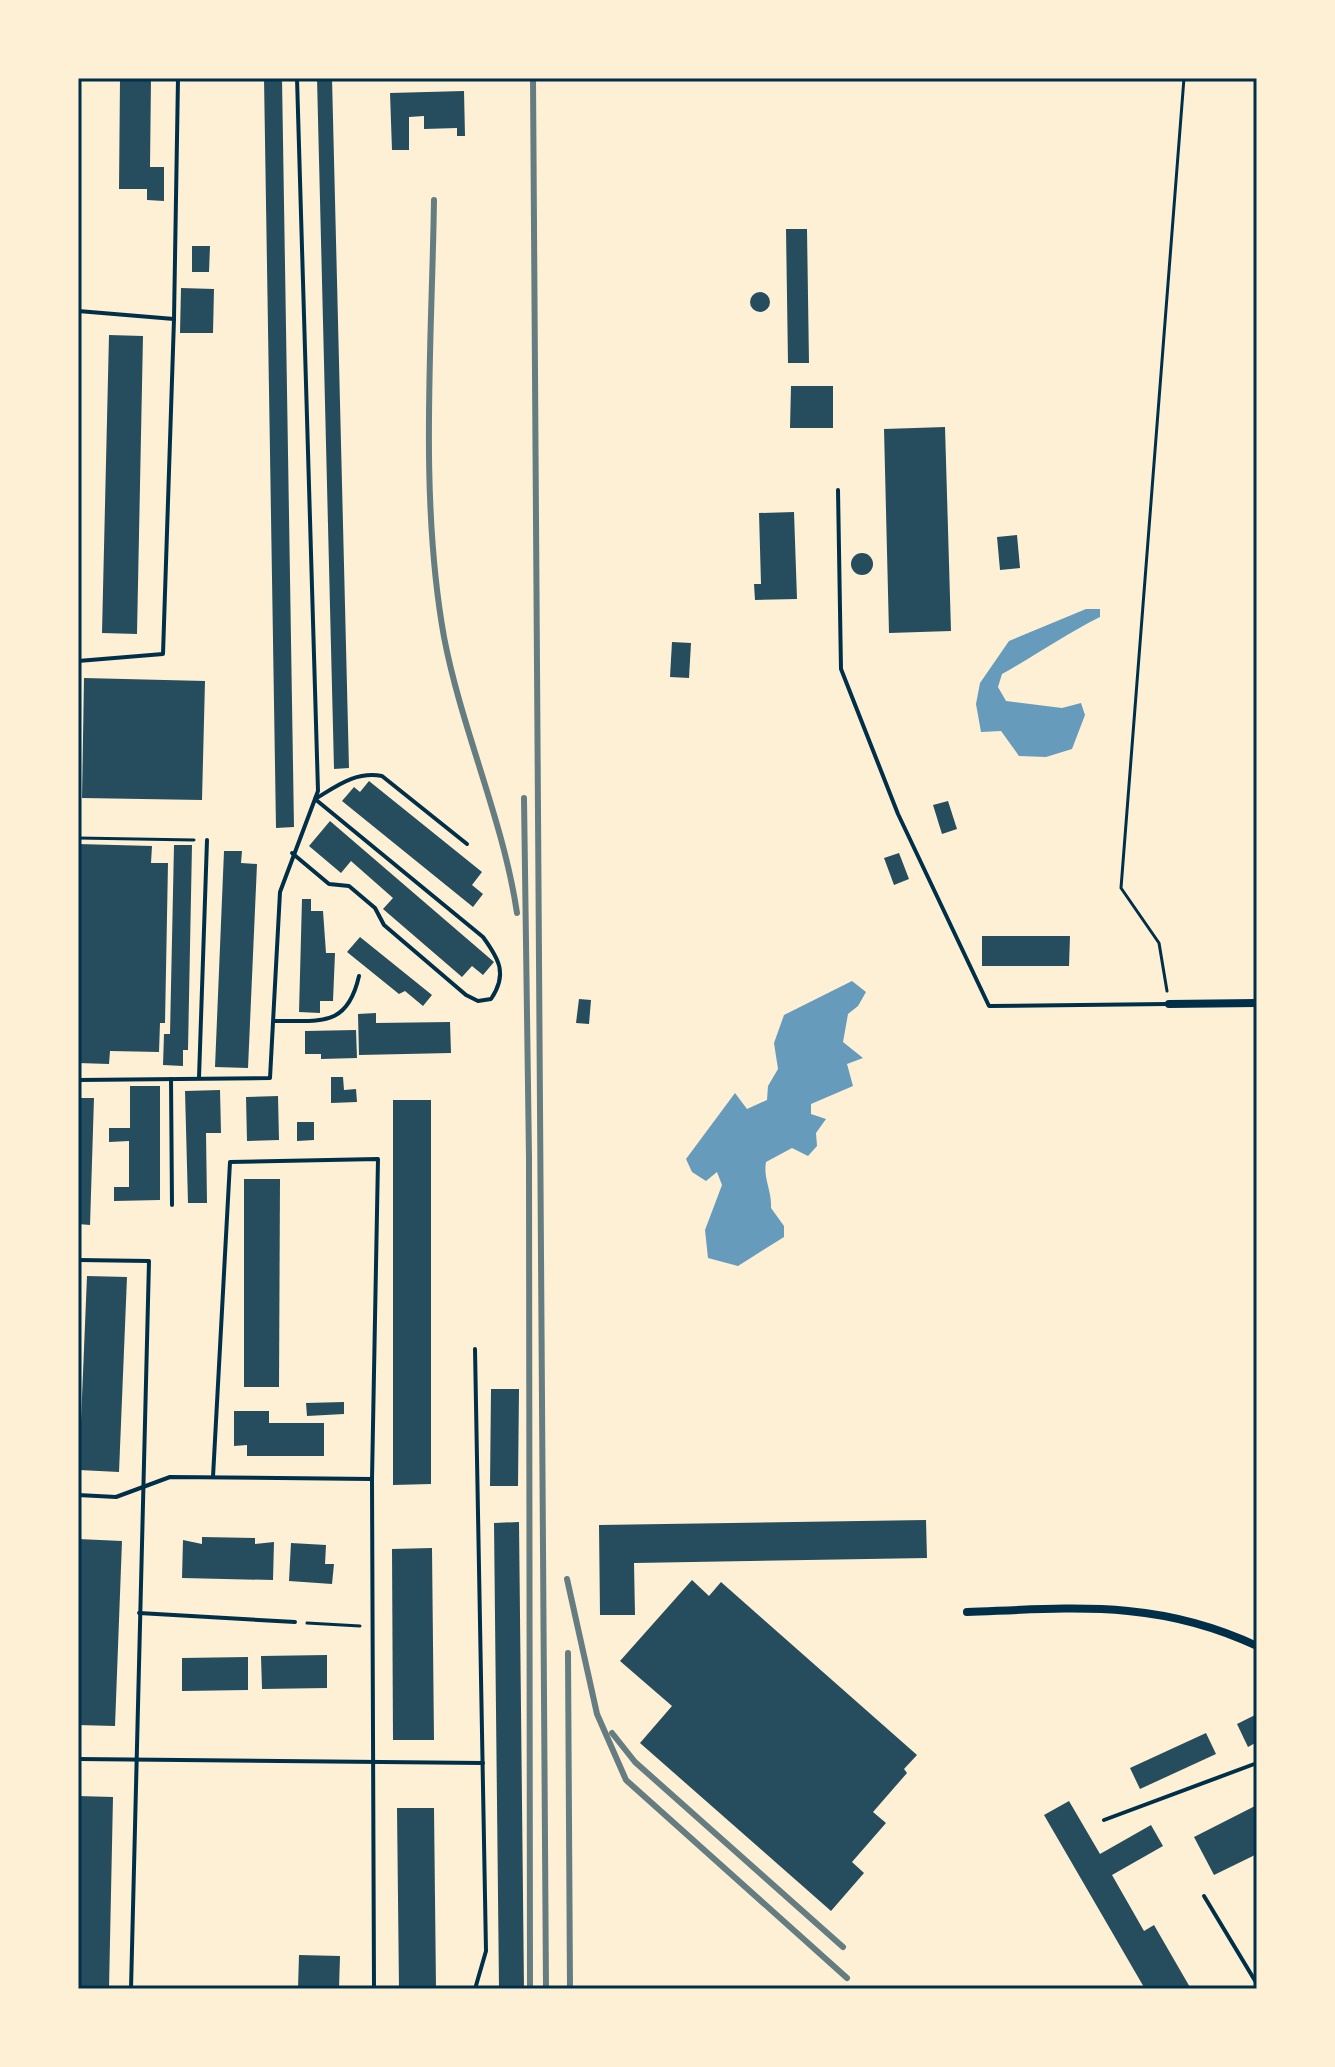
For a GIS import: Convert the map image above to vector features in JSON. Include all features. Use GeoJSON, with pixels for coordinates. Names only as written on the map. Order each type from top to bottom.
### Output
{"type":"FeatureCollection","features":[{"type":"Feature","properties":{"kind":"street"},"geometry":{"type":"LineString","coordinates":[[1169,1004],[1257,1003]]}},
{"type":"Feature","properties":{"kind":"street"},"geometry":{"type":"LineString","coordinates":[[967,1612],[1078,1608],[1152,1611],[1223,1630],[1257,1646]]}},
{"type":"Feature","properties":{"kind":"lane"},"geometry":{"type":"LineString","coordinates":[[78,661],[163,654],[178,78]]}},
{"type":"Feature","properties":{"kind":"lane"},"geometry":{"type":"LineString","coordinates":[[78,1080],[270,1078],[280,892],[292,853],[315,799],[297,78]]}},
{"type":"Feature","properties":{"kind":"lane"},"geometry":{"type":"LineString","coordinates":[[78,311],[174,319]]}},
{"type":"Feature","properties":{"kind":"lane"},"geometry":{"type":"LineString","coordinates":[[838,490],[841,669],[898,814],[989,1006],[1169,1004]]}},
{"type":"Feature","properties":{"kind":"lane"},"geometry":{"type":"LineString","coordinates":[[315,799],[353,777],[367,773],[382,776],[467,844]]}},
{"type":"Feature","properties":{"kind":"lane"},"geometry":{"type":"LineString","coordinates":[[292,853],[329,884],[349,886],[375,908],[384,925],[466,995],[478,1001],[491,999],[499,988],[502,975],[499,958],[483,937],[315,799]]}},
{"type":"Feature","properties":{"kind":"lane"},"geometry":{"type":"LineString","coordinates":[[199,1079],[207,840]]}},
{"type":"Feature","properties":{"kind":"lane"},"geometry":{"type":"LineString","coordinates":[[274,1021],[327,1020],[344,1012],[354,999],[359,976]]}},
{"type":"Feature","properties":{"kind":"lane"},"geometry":{"type":"LineString","coordinates":[[171,1079],[172,1205]]}},
{"type":"Feature","properties":{"kind":"lane"},"geometry":{"type":"LineString","coordinates":[[213,1477],[230,1162],[378,1159],[372,1479],[374,1989]]}},
{"type":"Feature","properties":{"kind":"lane"},"geometry":{"type":"LineString","coordinates":[[78,1260],[149,1261],[131,1989]]}},
{"type":"Feature","properties":{"kind":"lane"},"geometry":{"type":"LineString","coordinates":[[475,1349],[486,1951],[475,1989]]}},
{"type":"Feature","properties":{"kind":"lane"},"geometry":{"type":"LineString","coordinates":[[78,1495],[116,1497],[170,1477],[372,1479]]}},
{"type":"Feature","properties":{"kind":"lane"},"geometry":{"type":"LineString","coordinates":[[139,1613],[295,1622]]}},
{"type":"Feature","properties":{"kind":"lane"},"geometry":{"type":"LineString","coordinates":[[78,1759],[483,1763]]}},
{"type":"Feature","properties":{"kind":"lane"},"geometry":{"type":"LineString","coordinates":[[1104,1820],[1257,1763]]}},
{"type":"Feature","properties":{"kind":"lane"},"geometry":{"type":"LineString","coordinates":[[1204,1896],[1257,1984]]}},
{"type":"Feature","properties":{"kind":"path"},"geometry":{"type":"LineString","coordinates":[[1169,1004],[1159,943],[1121,888],[1184,78]]}},
{"type":"Feature","properties":{"kind":"path"},"geometry":{"type":"LineString","coordinates":[[78,838],[207,840]]}},
{"type":"Feature","properties":{"kind":"path"},"geometry":{"type":"LineString","coordinates":[[295,1622],[372,1627]]}},
{"type":"Feature","properties":{"kind":"water"},"geometry":{"type":"Polygon","coordinates":[[[1086,609],[1100,609],[1100,617],[1002,674],[998,687],[1006,701],[1062,708],[1081,703],[1085,715],[1072,749],[1046,757],[1019,756],[1001,731],[981,732],[976,704],[980,683],[1009,641],[1086,609]]]}},
{"type":"Feature","properties":{"kind":"water"},"geometry":{"type":"Polygon","coordinates":[[[852,981],[866,992],[858,1006],[848,1014],[843,1042],[863,1058],[847,1064],[853,1086],[811,1104],[811,1114],[826,1119],[816,1133],[817,1146],[808,1156],[792,1148],[766,1162],[771,1208],[784,1226],[784,1237],[738,1266],[708,1258],[705,1230],[722,1185],[717,1172],[706,1181],[692,1172],[686,1159],[735,1093],[747,1109],[767,1100],[768,1086],[778,1069],[774,1043],[784,1015],[852,981]]]}},
{"type":"Feature","properties":{"kind":"building"},"geometry":{"type":"Polygon","coordinates":[[[120,78],[151,78],[150,167],[164,167],[164,201],[147,200],[147,189],[119,189],[120,78]]]}},
{"type":"Feature","properties":{"kind":"building"},"geometry":{"type":"Polygon","coordinates":[[[264,78],[282,78],[294,827],[276,828],[264,78]]]}},
{"type":"Feature","properties":{"kind":"building"},"geometry":{"type":"Polygon","coordinates":[[[317,78],[332,78],[349,768],[334,769],[317,78]]]}},
{"type":"Feature","properties":{"kind":"building"},"geometry":{"type":"Polygon","coordinates":[[[464,91],[465,136],[457,136],[457,128],[424,129],[424,116],[409,117],[409,150],[392,150],[390,93],[464,91]]]}},
{"type":"Feature","properties":{"kind":"building"},"geometry":{"type":"Polygon","coordinates":[[[786,229],[807,229],[809,363],[788,363],[786,229]]]}},
{"type":"Feature","properties":{"kind":"building"},"geometry":{"type":"Polygon","coordinates":[[[192,246],[210,246],[209,272],[192,272],[192,246]]]}},
{"type":"Feature","properties":{"kind":"building"},"geometry":{"type":"Polygon","coordinates":[[[181,288],[214,289],[213,333],[180,333],[181,288]]]}},
{"type":"Feature","properties":{"kind":"building"},"geometry":{"type":"Polygon","coordinates":[[[760,292],[767,295],[770,302],[767,309],[760,312],[753,309],[750,302],[753,295],[760,292]]]}},
{"type":"Feature","properties":{"kind":"building"},"geometry":{"type":"Polygon","coordinates":[[[109,335],[143,336],[137,634],[102,633],[109,335]]]}},
{"type":"Feature","properties":{"kind":"building"},"geometry":{"type":"Polygon","coordinates":[[[791,386],[833,386],[833,428],[790,428],[791,386]]]}},
{"type":"Feature","properties":{"kind":"building"},"geometry":{"type":"Polygon","coordinates":[[[945,427],[951,631],[889,633],[884,429],[945,427]]]}},
{"type":"Feature","properties":{"kind":"building"},"geometry":{"type":"Polygon","coordinates":[[[794,512],[797,599],[755,600],[754,584],[761,584],[759,513],[794,512]]]}},
{"type":"Feature","properties":{"kind":"building"},"geometry":{"type":"Polygon","coordinates":[[[1017,535],[1020,568],[1000,570],[997,537],[1017,535]]]}},
{"type":"Feature","properties":{"kind":"building"},"geometry":{"type":"Polygon","coordinates":[[[862,553],[870,556],[873,564],[870,572],[862,575],[854,572],[851,564],[854,556],[862,553]]]}},
{"type":"Feature","properties":{"kind":"building"},"geometry":{"type":"Polygon","coordinates":[[[672,642],[691,643],[689,678],[670,677],[672,642]]]}},
{"type":"Feature","properties":{"kind":"building"},"geometry":{"type":"Polygon","coordinates":[[[84,678],[205,681],[202,800],[82,798],[84,678]]]}},
{"type":"Feature","properties":{"kind":"building"},"geometry":{"type":"Polygon","coordinates":[[[369,781],[482,872],[472,885],[483,894],[473,907],[342,801],[354,787],[360,792],[369,781]]]}},
{"type":"Feature","properties":{"kind":"building"},"geometry":{"type":"Polygon","coordinates":[[[948,801],[957,829],[942,834],[933,805],[948,801]]]}},
{"type":"Feature","properties":{"kind":"building"},"geometry":{"type":"Polygon","coordinates":[[[330,821],[494,962],[483,975],[472,966],[462,977],[383,909],[393,898],[351,861],[341,873],[309,846],[330,821]]]}},
{"type":"Feature","properties":{"kind":"building"},"geometry":{"type":"Polygon","coordinates":[[[78,844],[152,846],[151,863],[168,863],[165,1023],[160,1023],[159,1052],[110,1051],[109,1064],[78,1063],[78,844]]]}},
{"type":"Feature","properties":{"kind":"building"},"geometry":{"type":"Polygon","coordinates":[[[174,845],[192,845],[188,1050],[183,1050],[183,1066],[163,1065],[164,1034],[170,1034],[174,845]]]}},
{"type":"Feature","properties":{"kind":"building"},"geometry":{"type":"Polygon","coordinates":[[[224,851],[242,851],[241,863],[257,864],[248,1068],[215,1067],[224,851]]]}},
{"type":"Feature","properties":{"kind":"building"},"geometry":{"type":"Polygon","coordinates":[[[899,853],[909,879],[894,885],[884,858],[899,853]]]}},
{"type":"Feature","properties":{"kind":"building"},"geometry":{"type":"Polygon","coordinates":[[[302,899],[311,899],[311,911],[323,911],[326,953],[335,953],[333,1001],[320,1001],[320,1013],[299,1012],[302,899]]]}},
{"type":"Feature","properties":{"kind":"building"},"geometry":{"type":"Polygon","coordinates":[[[982,936],[1070,936],[1069,966],[982,966],[982,936]]]}},
{"type":"Feature","properties":{"kind":"building"},"geometry":{"type":"Polygon","coordinates":[[[360,937],[432,995],[423,1006],[405,991],[399,994],[347,952],[360,937]]]}},
{"type":"Feature","properties":{"kind":"building"},"geometry":{"type":"Polygon","coordinates":[[[579,999],[591,1000],[589,1024],[576,1023],[579,999]]]}},
{"type":"Feature","properties":{"kind":"building"},"geometry":{"type":"Polygon","coordinates":[[[376,1013],[376,1023],[450,1022],[451,1053],[359,1055],[358,1014],[376,1013]]]}},
{"type":"Feature","properties":{"kind":"building"},"geometry":{"type":"Polygon","coordinates":[[[356,1030],[357,1058],[321,1059],[321,1054],[305,1054],[305,1031],[356,1030]]]}},
{"type":"Feature","properties":{"kind":"building"},"geometry":{"type":"Polygon","coordinates":[[[331,1077],[343,1077],[344,1090],[356,1089],[357,1102],[331,1103],[331,1077]]]}},
{"type":"Feature","properties":{"kind":"building"},"geometry":{"type":"Polygon","coordinates":[[[130,1086],[160,1086],[160,1200],[114,1201],[114,1187],[129,1187],[129,1141],[109,1142],[109,1128],[130,1128],[130,1086]]]}},
{"type":"Feature","properties":{"kind":"building"},"geometry":{"type":"Polygon","coordinates":[[[220,1090],[221,1133],[206,1133],[207,1203],[188,1203],[185,1091],[220,1090]]]}},
{"type":"Feature","properties":{"kind":"building"},"geometry":{"type":"Polygon","coordinates":[[[278,1096],[279,1140],[247,1141],[246,1097],[278,1096]]]}},
{"type":"Feature","properties":{"kind":"building"},"geometry":{"type":"Polygon","coordinates":[[[78,1098],[94,1098],[90,1225],[78,1224],[78,1098]]]}},
{"type":"Feature","properties":{"kind":"building"},"geometry":{"type":"Polygon","coordinates":[[[393,1100],[431,1100],[431,1484],[393,1485],[393,1100]]]}},
{"type":"Feature","properties":{"kind":"building"},"geometry":{"type":"Polygon","coordinates":[[[297,1122],[314,1122],[314,1140],[297,1141],[297,1122]]]}},
{"type":"Feature","properties":{"kind":"building"},"geometry":{"type":"Polygon","coordinates":[[[244,1179],[280,1179],[279,1387],[244,1387],[244,1179]]]}},
{"type":"Feature","properties":{"kind":"building"},"geometry":{"type":"Polygon","coordinates":[[[87,1276],[127,1277],[119,1472],[79,1470],[87,1276]]]}},
{"type":"Feature","properties":{"kind":"building"},"geometry":{"type":"Polygon","coordinates":[[[491,1389],[519,1389],[518,1486],[490,1486],[491,1389]]]}},
{"type":"Feature","properties":{"kind":"building"},"geometry":{"type":"Polygon","coordinates":[[[344,1402],[344,1414],[307,1416],[306,1403],[344,1402]]]}},
{"type":"Feature","properties":{"kind":"building"},"geometry":{"type":"Polygon","coordinates":[[[234,1411],[269,1411],[269,1423],[324,1423],[324,1456],[247,1456],[247,1445],[234,1446],[234,1411]]]}},
{"type":"Feature","properties":{"kind":"building"},"geometry":{"type":"Polygon","coordinates":[[[926,1520],[927,1558],[634,1563],[635,1615],[600,1615],[599,1525],[926,1520]]]}},
{"type":"Feature","properties":{"kind":"building"},"geometry":{"type":"Polygon","coordinates":[[[519,1522],[524,1989],[499,1989],[494,1523],[519,1522]]]}},
{"type":"Feature","properties":{"kind":"building"},"geometry":{"type":"Polygon","coordinates":[[[202,1537],[255,1538],[255,1544],[274,1542],[273,1580],[182,1578],[183,1540],[202,1544],[202,1537]]]}},
{"type":"Feature","properties":{"kind":"building"},"geometry":{"type":"Polygon","coordinates":[[[78,1539],[122,1541],[115,1726],[78,1725],[78,1539]]]}},
{"type":"Feature","properties":{"kind":"building"},"geometry":{"type":"Polygon","coordinates":[[[291,1543],[326,1545],[325,1564],[334,1564],[332,1584],[289,1581],[291,1543]]]}},
{"type":"Feature","properties":{"kind":"building"},"geometry":{"type":"Polygon","coordinates":[[[432,1548],[434,1740],[393,1740],[392,1549],[432,1548]]]}},
{"type":"Feature","properties":{"kind":"building"},"geometry":{"type":"Polygon","coordinates":[[[692,1580],[709,1596],[721,1582],[917,1755],[904,1769],[907,1773],[873,1812],[886,1823],[852,1862],[864,1873],[831,1911],[640,1743],[672,1706],[620,1661],[692,1580]]]}},
{"type":"Feature","properties":{"kind":"building"},"geometry":{"type":"Polygon","coordinates":[[[327,1655],[327,1688],[262,1689],[261,1656],[327,1655]]]}},
{"type":"Feature","properties":{"kind":"building"},"geometry":{"type":"Polygon","coordinates":[[[248,1657],[248,1690],[182,1691],[182,1658],[248,1657]]]}},
{"type":"Feature","properties":{"kind":"building"},"geometry":{"type":"Polygon","coordinates":[[[1257,1714],[1257,1742],[1248,1747],[1237,1724],[1257,1714]]]}},
{"type":"Feature","properties":{"kind":"building"},"geometry":{"type":"Polygon","coordinates":[[[1206,1733],[1216,1754],[1140,1789],[1130,1768],[1206,1733]]]}},
{"type":"Feature","properties":{"kind":"building"},"geometry":{"type":"Polygon","coordinates":[[[78,1796],[113,1797],[109,1989],[78,1989],[78,1796]]]}},
{"type":"Feature","properties":{"kind":"building"},"geometry":{"type":"Polygon","coordinates":[[[1069,1801],[1100,1854],[1151,1825],[1163,1846],[1112,1875],[1144,1931],[1154,1925],[1191,1989],[1145,1989],[1044,1815],[1069,1801]]]}},
{"type":"Feature","properties":{"kind":"building"},"geometry":{"type":"Polygon","coordinates":[[[1257,1805],[1257,1854],[1214,1875],[1194,1837],[1257,1805]]]}},
{"type":"Feature","properties":{"kind":"building"},"geometry":{"type":"Polygon","coordinates":[[[397,1808],[434,1808],[436,1989],[399,1989],[397,1808]]]}},
{"type":"Feature","properties":{"kind":"building"},"geometry":{"type":"Polygon","coordinates":[[[299,1955],[340,1956],[339,1989],[298,1989],[299,1955]]]}},
{"type":"Feature","properties":{"kind":"railway"},"geometry":{"type":"LineString","coordinates":[[533,78],[546,1989]]}},
{"type":"Feature","properties":{"kind":"railway"},"geometry":{"type":"LineString","coordinates":[[434,200],[429,475],[436,584],[452,672],[502,843],[517,913]]}},
{"type":"Feature","properties":{"kind":"railway"},"geometry":{"type":"LineString","coordinates":[[524,798],[529,1158],[530,1989]]}},
{"type":"Feature","properties":{"kind":"railway"},"geometry":{"type":"LineString","coordinates":[[567,1579],[597,1714],[626,1780],[847,1978]]}},
{"type":"Feature","properties":{"kind":"railway"},"geometry":{"type":"LineString","coordinates":[[568,1653],[570,1989]]}},
{"type":"Feature","properties":{"kind":"railway"},"geometry":{"type":"LineString","coordinates":[[612,1733],[635,1762],[843,1947]]}}]}
